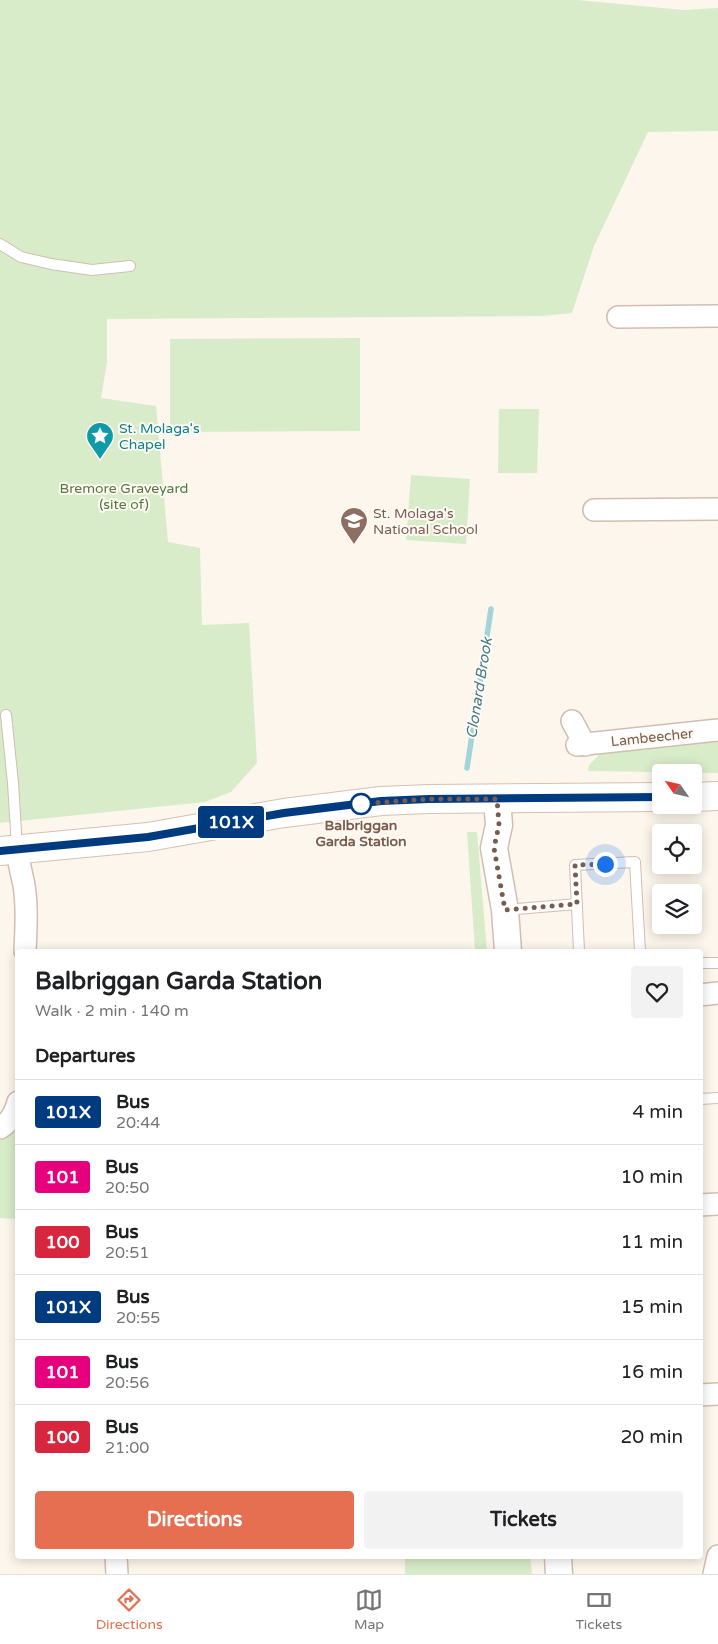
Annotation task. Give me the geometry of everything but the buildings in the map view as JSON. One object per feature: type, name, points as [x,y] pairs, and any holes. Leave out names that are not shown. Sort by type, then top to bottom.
[{"type":"main road","points":[[702,797],[718,796]]},
{"type":"main road","points":[[9,850],[148,837],[284,813],[381,801],[652,797]]},
{"type":"street","points":[[618,318],[718,316]]},
{"type":"street","points":[[594,510],[718,509]]},
{"type":"street","name":"Lambeecher","points":[[572,721],[581,745],[718,730]]},
{"type":"street","points":[[497,799],[499,825],[494,848],[505,910],[508,949]]},
{"type":"street","points":[[9,850],[22,876],[26,914],[26,949]]},
{"type":"street","points":[[703,995],[718,993]]},
{"type":"street","points":[[0,1128],[7,1124],[15,1112]]},
{"type":"street","points":[[703,1205],[718,1204]]},
{"type":"street","points":[[703,1395],[718,1394]]},
{"type":"street","points":[[714,1574],[718,1556]]},
{"type":"street","points":[[116,1559],[117,1574]]},
{"type":"street","points":[[558,1559],[559,1574]]},
{"type":"lane","points":[[0,244],[21,257],[51,264],[92,270],[130,266]]},
{"type":"lane","points":[[6,715],[9,850]]},
{"type":"lane","points":[[579,949],[575,865],[635,862],[640,949]]},
{"type":"lane","points":[[505,910],[577,904]]},
{"type":"lane","points":[[703,964],[718,963]]},
{"type":"lane","points":[[703,1099],[718,1098]]},
{"type":"green space","name":"Bremore Graveyard (site of)","points":[[0,0],[577,0],[683,10],[718,8],[718,131],[648,132],[594,246],[572,313],[542,316],[107,319],[107,362],[101,398],[156,406],[168,542],[200,548],[202,625],[249,623],[257,763],[231,792],[205,802],[0,823]]},
{"type":"green space","points":[[360,338],[360,431],[170,432],[170,339]]},
{"type":"green space","points":[[499,409],[539,409],[537,473],[498,473]]},
{"type":"green space","points":[[411,475],[470,479],[466,544],[406,540]]},
{"type":"green space","points":[[718,738],[718,773],[702,773],[702,764],[652,764],[652,772],[588,771],[589,765],[602,752]]},
{"type":"green space","points":[[467,832],[477,832],[487,949],[475,949]]},
{"type":"green space","points":[[15,1121],[15,1219],[0,1218],[0,1136]]},
{"type":"green space","points":[[405,1559],[530,1559],[532,1574],[405,1574]]},
{"type":"waterway","name":"Clonard Brook","points":[[467,768],[491,609]]},
{"type":"bus line","name":"101X","points":[[0,851],[148,837],[284,813],[381,801],[652,797]]},
{"type":"place","name":"St. Molaga's Chapel","points":[[100,460]]},
{"type":"place","name":"St. Molaga's National School","points":[[354,545]]},
{"type":"place","name":"Balbriggan Garda Station","points":[[361,804]]},
{"type":"route","points":[[361,804],[356,804],[429,799],[497,799],[499,825],[494,848],[505,910],[577,904],[575,865],[605,864]]}]
